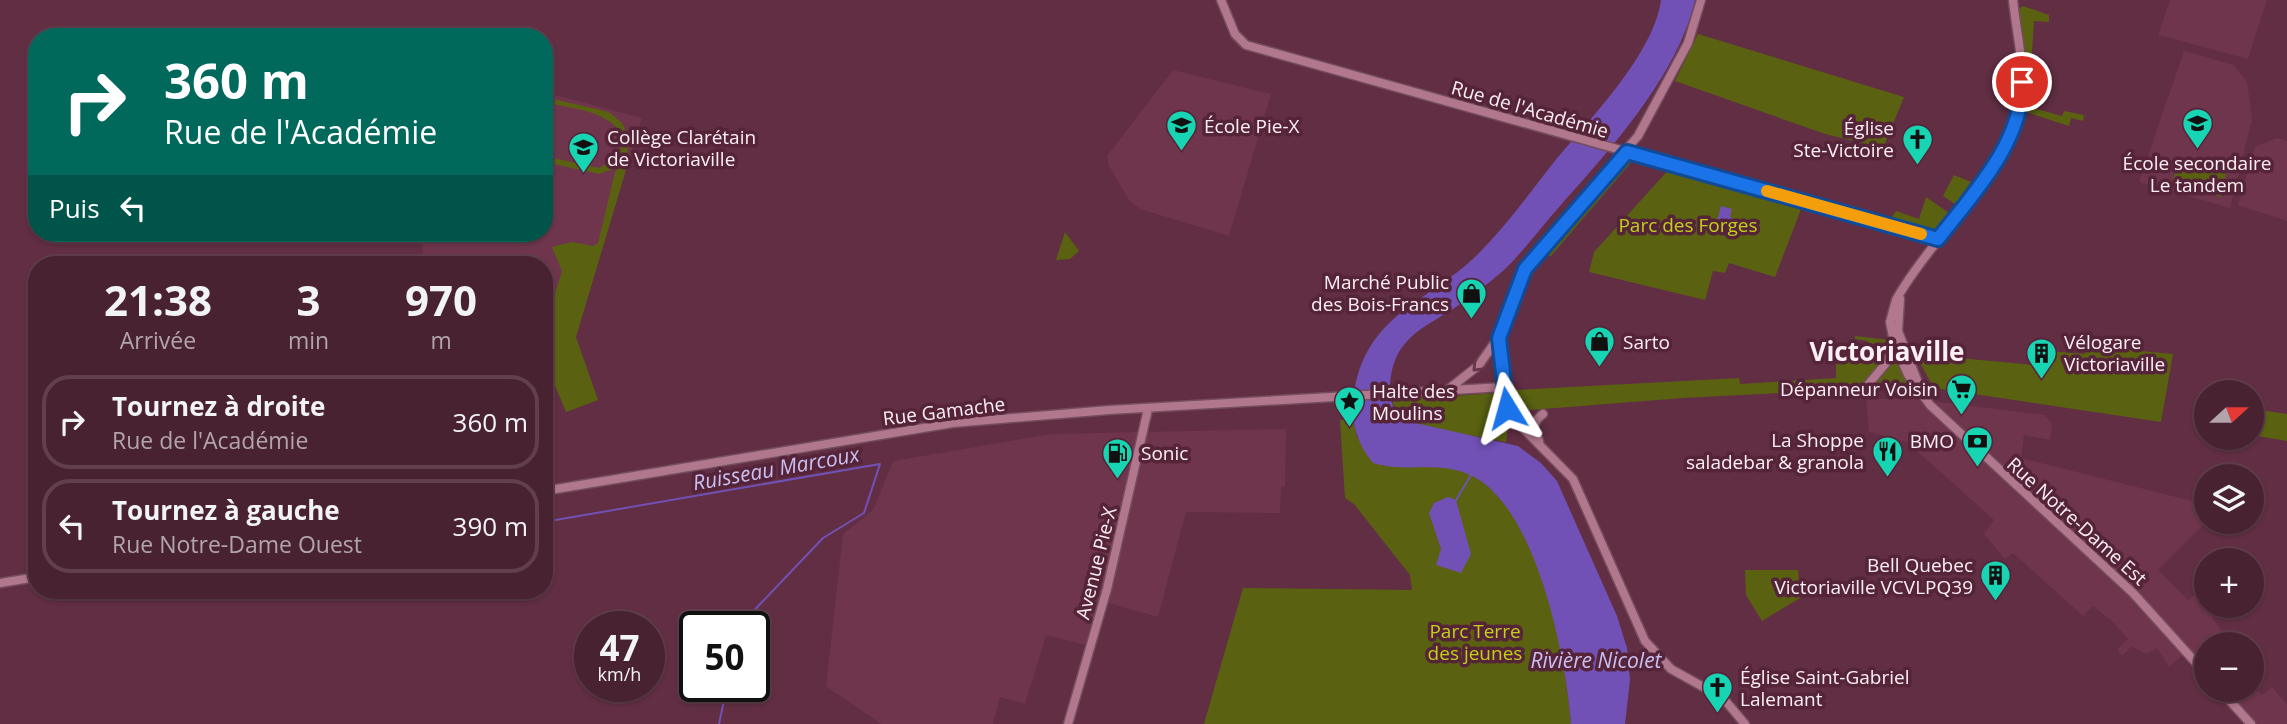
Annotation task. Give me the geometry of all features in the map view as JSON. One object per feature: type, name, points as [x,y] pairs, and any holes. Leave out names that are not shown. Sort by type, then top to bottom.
[{"type":"street","name":"Rue de l'Académie","points":[[1221,0],[1235,34],[1246,45],[1938,239]]},
{"type":"street","points":[[1448,389],[1479,365],[1499,338],[1521,278],[1533,257],[1627,152],[1638,136],[1688,43],[1701,0]]},
{"type":"street","points":[[1922,394],[1908,375],[1894,342],[1890,322],[1900,293],[2001,152],[2018,111],[2021,73],[2012,0]]},
{"type":"street","points":[[1638,136],[1640,150],[1647,158]]},
{"type":"street","points":[[1919,234],[1927,242],[1929,253]]},
{"type":"street","points":[[1900,293],[1898,331],[1922,394]]},
{"type":"street","points":[[1499,338],[1504,387],[1511,416],[1539,441],[1578,489],[1644,641],[1671,668],[1718,695],[1745,724]]},
{"type":"street","points":[[1861,393],[1887,362],[1894,342]]},
{"type":"street","points":[[1448,389],[1504,387]]},
{"type":"street","name":"Rue Gamache","points":[[553,490],[941,425],[1448,389]]},
{"type":"street","name":"Rue Notre-Dame Est","points":[[1922,394],[1938,415],[2133,593],[2194,661]]},
{"type":"street","name":"Avenue Pie-X","points":[[1068,724],[1107,589],[1147,409]]},
{"type":"street","points":[[1539,441],[1533,426],[1543,414]]},
{"type":"street","points":[[0,583],[28,578]]},
{"type":"street","points":[[2231,702],[2252,724]]},
{"type":"shaded area","points":[[2170,0],[2267,0],[2248,59],[2158,35]]},
{"type":"shaded area","name":"École secondaire Le tandem","points":[[2184,51],[2234,65],[2247,82],[2252,119],[2230,208],[2139,182]]},
{"type":"shaded area","name":"École Pie-X","points":[[1173,70],[1271,94],[1229,236],[1140,209],[1129,200],[1109,166],[1107,156]]},
{"type":"shaded area","name":"Collège Clarétain de Victoriaville","points":[[553,94],[642,118],[575,337],[553,345],[553,256],[423,256],[422,242],[553,242]]},
{"type":"shaded area","points":[[2277,138],[2287,141],[2287,221],[2238,205],[2255,147]]},
{"type":"shaded area","points":[[1866,399],[1916,399],[2045,415],[2052,424],[2050,440],[2024,435],[2021,458],[2194,501],[2194,534],[2158,570],[2188,600],[2194,595],[2194,618],[2213,618],[2223,632],[2194,632],[2194,661],[2186,652],[2169,667],[2157,648],[2146,654],[2132,646],[2122,656],[2117,650],[2128,639],[2112,621],[2093,606],[2083,616],[2013,553],[2005,559],[1984,534],[1994,520],[1907,442],[1869,432]]},
{"type":"shaded area","points":[[1286,429],[1285,486],[1281,487],[1280,513],[1186,512],[1158,617],[1098,600],[1085,645],[1046,635],[1025,704],[1000,697],[993,724],[881,724],[826,686],[843,534],[873,510],[893,461],[1052,434]]},
{"type":"shaded area","points":[[2272,687],[2287,704],[2287,724],[2246,724],[2229,702],[2264,702],[2264,693]]},
{"type":"green space","points":[[2023,6],[2049,15],[2049,22],[2034,21],[2031,67],[2039,68],[2039,79],[2029,107],[2062,116],[2064,111],[2084,115],[2083,121],[2071,118],[2069,126],[2023,111],[2026,87],[2019,9]]},
{"type":"green space","points":[[1698,34],[1904,97],[1883,148],[1825,134],[1675,81]]},
{"type":"green space","points":[[553,99],[609,112],[622,123],[629,138],[627,155],[631,153],[576,337],[598,400],[566,412],[553,381],[553,300],[562,271],[552,247],[572,242],[593,246],[598,243],[616,168],[599,174],[553,164],[553,158],[599,168],[618,157],[623,141],[619,131],[611,123],[579,109],[553,104]]},
{"type":"green space","points":[[1627,158],[1634,159],[1551,256],[1543,254]]},
{"type":"green space","points":[[2179,161],[2226,174],[2221,197],[2172,183]]},
{"type":"green space","name":"Parc des Forges","points":[[1672,166],[1803,204],[1775,277],[1729,263],[1725,273],[1713,271],[1705,300],[1589,272],[1594,252]]},
{"type":"green space","points":[[1954,175],[1971,182],[1955,204],[1943,196]]},
{"type":"green space","points":[[1926,197],[1949,213],[1935,230],[1891,218],[1896,211],[1919,219]]},
{"type":"green space","points":[[1065,232],[1079,251],[1070,259],[1056,260]]},
{"type":"green space","points":[[1855,336],[1890,340],[1889,353],[1860,389],[1683,398],[1519,411],[1515,390],[1739,378],[1740,384],[1836,378],[1836,365],[1843,358],[1866,359],[1868,341],[1855,339]]},
{"type":"green space","points":[[2087,346],[2173,354],[2161,422],[1934,388],[1915,354],[2034,365],[2036,350],[2085,354]]},
{"type":"green space","points":[[1893,353],[1911,389],[1870,389]]},
{"type":"green space","points":[[1499,393],[1506,424],[1506,442],[1411,424],[1397,415],[1392,400]]},
{"type":"green space","points":[[2264,411],[2287,414],[2287,441],[2264,437]]},
{"type":"green space","name":"Parc Terre des jeunes","points":[[1353,419],[1357,437],[1383,466],[1429,465],[1463,471],[1496,494],[1516,520],[1532,552],[1555,624],[1563,660],[1571,724],[1204,724],[1243,588],[1412,590],[1410,575],[1354,504],[1345,498],[1340,420]]},
{"type":"green space","points":[[1745,570],[1798,570],[1800,598],[1762,621],[1746,595]]},
{"type":"water","name":"Rivière Nicolet","points":[[1661,0],[1695,0],[1674,56],[1640,110],[1600,161],[1511,263],[1473,295],[1414,334],[1398,354],[1391,373],[1392,404],[1402,420],[1518,446],[1541,463],[1557,481],[1617,616],[1627,648],[1630,680],[1625,724],[1571,724],[1562,661],[1543,584],[1512,515],[1492,490],[1468,474],[1444,468],[1396,467],[1373,463],[1362,447],[1356,430],[1354,394],[1360,367],[1385,328],[1487,245],[1618,86],[1646,42],[1656,21]]},
{"type":"water","points":[[1721,206],[1732,209],[1730,217],[1737,220],[1734,230],[1716,225]]},
{"type":"water","points":[[1448,497],[1456,500],[1471,554],[1461,573],[1436,565],[1441,549],[1429,513],[1434,503]]},
{"type":"waterway","name":"Ruisseau Marcoux","points":[[553,520],[880,464],[864,513],[823,538],[754,611]]},
{"type":"waterway","points":[[1456,500],[1471,475]]},
{"type":"waterway","name":"Ruisseau Marcoux","points":[[719,724],[724,702]]},
{"type":"slow traffic","points":[[1767,191],[1921,234]]},
{"type":"place","name":"École secondaire Le tandem","points":[[2197,151]]},
{"type":"place","name":"École Pie-X","points":[[1181,153]]},
{"type":"place","name":"Église Ste-Victoire","points":[[1917,166]]},
{"type":"place","name":"Collège Clarétain de Victoriaville","points":[[584,175]]},
{"type":"place","name":"Marché Public des Bois-Francs","points":[[1472,320]]},
{"type":"place","name":"Sarto","points":[[1600,369]]},
{"type":"place","name":"Vélogare Victoriaville","points":[[2041,380]]},
{"type":"place","name":"Dépanneur Voisin","points":[[1961,416]]},
{"type":"place","name":"Halte des Moulins","points":[[1349,429]]},
{"type":"place","name":"BMO","points":[[1977,468]]},
{"type":"place","name":"La Shoppe saladebar & granola","points":[[1887,478]]},
{"type":"place","name":"Sonic","points":[[1118,480]]},
{"type":"place","name":"Bell Quebec Victoriaville VCVLPQ39","points":[[1996,603]]},
{"type":"place","name":"Église Saint-Gabriel Lalemant","points":[[1717,715]]},
{"type":"district","name":"Victoriaville","points":[[1887,351]]},
{"type":"route","points":[[1507,408],[1499,338],[1517,286],[1541,247],[1627,152],[1938,239],[2001,152],[2018,111],[2022,82]]}]
